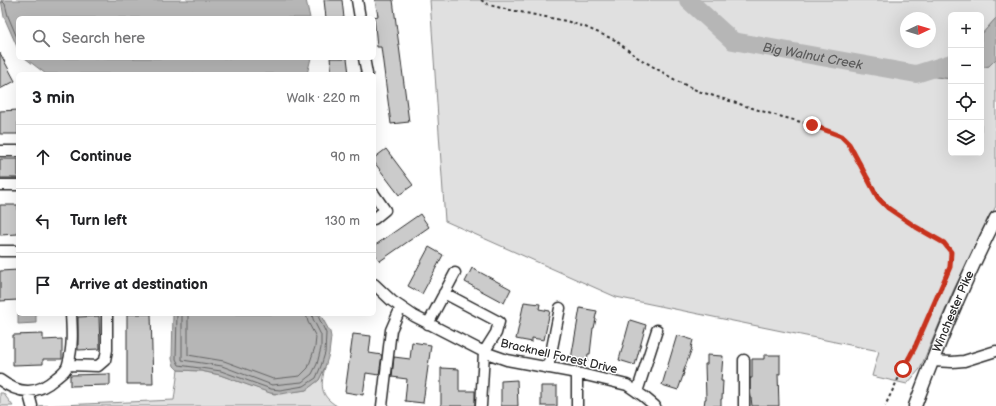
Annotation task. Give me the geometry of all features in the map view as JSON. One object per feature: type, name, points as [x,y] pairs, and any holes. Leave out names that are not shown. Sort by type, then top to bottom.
[{"type":"main road","name":"Winchester Pike","points":[[915,406],[932,361],[964,286],[996,218]]},
{"type":"street","points":[[357,0],[360,16]]},
{"type":"street","points":[[364,60],[366,72]]},
{"type":"street","points":[[0,151],[16,150]]},
{"type":"street","points":[[0,184],[16,185]]},
{"type":"street","points":[[376,197],[385,210],[376,217]]},
{"type":"street","points":[[0,251],[16,251]]},
{"type":"street","points":[[428,324],[455,273]]},
{"type":"street","name":"Bracknell Forest Drive","points":[[376,286],[401,307],[428,324],[484,352],[507,360],[577,373],[627,385],[655,406]]},
{"type":"street","points":[[444,293],[499,322],[496,333],[484,352],[481,406]]},
{"type":"street","points":[[382,406],[391,330],[401,307]]},
{"type":"street","points":[[548,368],[560,308]]},
{"type":"street","points":[[0,380],[21,391],[40,389],[48,384],[68,366],[71,351],[71,316]]},
{"type":"street","points":[[68,366],[98,366],[105,360],[107,350],[107,316]]},
{"type":"street","points":[[637,392],[658,330]]},
{"type":"street","points":[[932,361],[964,361],[996,351]]},
{"type":"street","points":[[744,360],[744,406]]},
{"type":"street","points":[[577,373],[577,406]]},
{"type":"street","points":[[28,391],[32,406]]},
{"type":"path","points":[[481,0],[489,5],[566,21],[604,34],[615,40],[637,57],[677,81],[698,91],[812,125],[841,136],[849,144],[878,198],[888,208],[916,227],[944,243],[951,252],[950,267],[915,347],[885,406]]},
{"type":"shaded area","points":[[430,0],[996,0],[996,18],[984,32],[984,12],[948,12],[948,58],[917,74],[948,79],[948,156],[984,156],[984,67],[989,66],[996,59],[996,206],[954,289],[920,369],[907,384],[872,376],[879,351],[616,297],[445,221]]},
{"type":"shaded area","points":[[325,367],[322,384],[324,394],[337,406],[39,406],[174,400],[178,370],[201,371],[220,375],[274,394],[306,390],[319,380]]},
{"type":"shaded area","points":[[0,393],[3,393],[13,406],[0,406]]},
{"type":"water","points":[[1,0],[306,0],[310,16],[16,16],[16,44],[4,17]]},
{"type":"water","points":[[996,18],[996,59],[989,66],[984,67],[984,48],[984,32]]},
{"type":"water","points":[[948,58],[948,79],[916,74]]},
{"type":"water","points":[[28,60],[310,60],[308,72],[43,72]]},
{"type":"water","points":[[18,316],[36,316],[36,323],[18,324]]},
{"type":"water","points":[[173,316],[321,316],[330,332],[331,337],[329,354],[319,380],[306,390],[280,394],[270,393],[220,375],[201,371],[178,370],[174,366],[172,359]]},
{"type":"building","points":[[324,0],[342,0],[344,16],[326,16]]},
{"type":"building","points":[[375,0],[393,0],[409,122],[391,124],[381,47],[377,47],[376,16],[378,16]]},
{"type":"building","points":[[0,53],[15,81],[0,89]]},
{"type":"building","points":[[330,60],[347,60],[349,72],[332,72]]},
{"type":"building","points":[[16,110],[16,134],[0,134],[0,111]]},
{"type":"building","points":[[386,149],[413,185],[399,195],[376,165],[376,156]]},
{"type":"building","points":[[0,159],[16,159],[16,178],[0,178]]},
{"type":"building","points":[[0,205],[16,205],[16,234],[0,235]]},
{"type":"building","points":[[420,214],[429,227],[380,261],[376,256],[376,245]]},
{"type":"building","points":[[429,247],[443,255],[422,294],[408,286]]},
{"type":"building","points":[[472,268],[511,289],[504,303],[465,282]]},
{"type":"building","points":[[16,270],[16,300],[0,301],[0,271]]},
{"type":"building","points":[[524,302],[540,304],[539,309],[550,311],[544,340],[532,338],[532,342],[516,339]]},
{"type":"building","points":[[580,308],[597,311],[593,328],[590,354],[588,354],[587,362],[571,359]]},
{"type":"building","points":[[99,316],[100,349],[78,350],[78,317]]},
{"type":"building","points":[[127,316],[151,316],[153,384],[127,384]]},
{"type":"building","points":[[630,320],[646,325],[635,365],[619,360]]},
{"type":"building","points":[[43,334],[43,340],[62,339],[62,359],[43,359],[43,364],[13,365],[13,335]]},
{"type":"building","points":[[353,334],[371,336],[369,353],[382,355],[379,375],[366,373],[363,395],[345,392]]},
{"type":"building","points":[[677,335],[693,340],[692,348],[678,390],[662,385]]},
{"type":"building","points":[[412,342],[431,345],[423,403],[405,401],[407,379],[392,377],[394,357],[410,359]]},
{"type":"building","points":[[707,355],[723,356],[721,406],[704,406],[706,399],[705,364],[707,364]]},
{"type":"building","points":[[764,355],[780,355],[780,374],[778,374],[779,406],[752,406],[750,378],[752,378],[752,359],[764,359]]},
{"type":"building","points":[[441,368],[459,369],[459,391],[475,391],[475,406],[441,406]]},
{"type":"building","points":[[110,374],[110,385],[70,386],[70,375]]},
{"type":"building","points":[[517,380],[518,406],[501,406],[501,381]]},
{"type":"building","points":[[541,386],[557,386],[557,406],[541,406]]},
{"type":"waterway","name":"Big Walnut Creek","points":[[688,0],[733,41],[916,74],[948,64]]},
{"type":"route","points":[[812,125],[841,136],[849,144],[878,198],[888,208],[916,227],[944,243],[951,252],[952,260],[950,267],[933,308],[903,369]]}]
